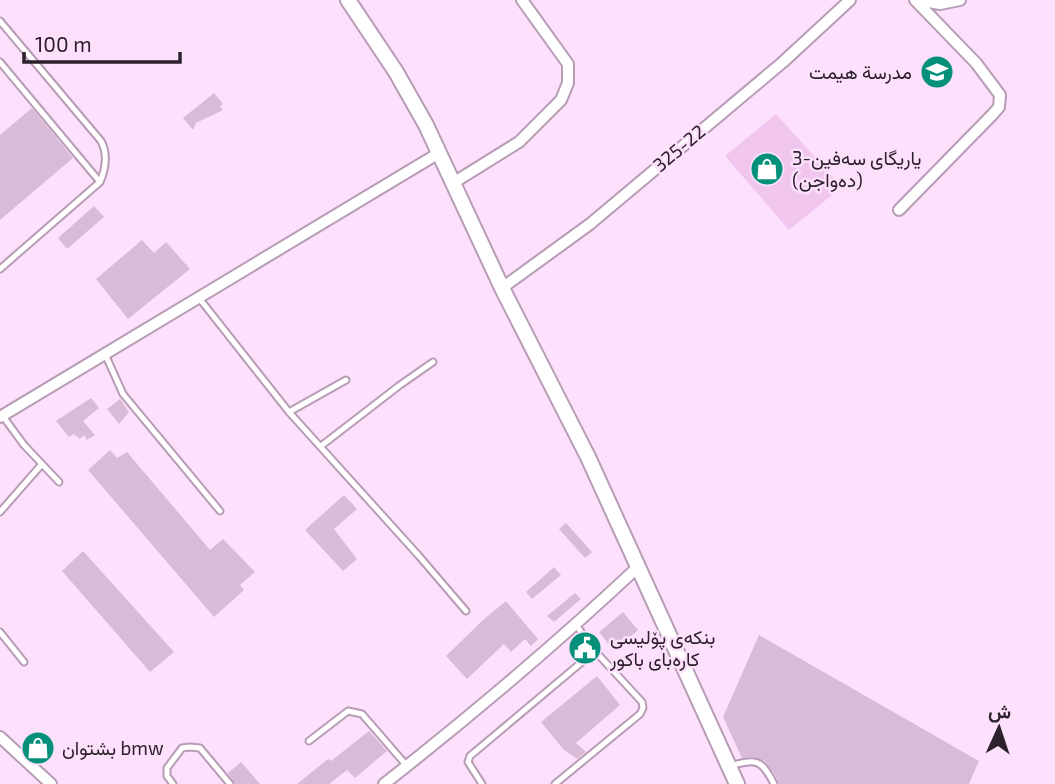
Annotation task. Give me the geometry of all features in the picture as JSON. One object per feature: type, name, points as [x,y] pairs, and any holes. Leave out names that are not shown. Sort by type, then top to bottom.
[{"type":"street","points":[[348,0],[401,80],[439,153],[502,288],[571,422],[737,784]]},
{"type":"street","points":[[453,183],[519,142],[561,100],[568,83],[568,64],[522,0]]},
{"type":"street","points":[[916,0],[940,4],[960,0]]},
{"type":"street","points":[[899,210],[993,114],[999,107],[1000,95],[976,63],[916,0]]},
{"type":"street","name":"325-22","points":[[502,288],[590,224],[783,62],[845,1]]},
{"type":"street","points":[[1,416],[439,153]]},
{"type":"street","points":[[384,784],[506,685],[639,566]]},
{"type":"street","points":[[0,737],[51,784]]},
{"type":"lane","points":[[0,21],[101,141],[106,159],[100,182],[0,269]]},
{"type":"lane","points":[[0,62],[100,182]]},
{"type":"lane","points":[[199,298],[289,412],[466,611]]},
{"type":"lane","points":[[105,354],[122,394],[220,511]]},
{"type":"lane","points":[[321,446],[433,362]]},
{"type":"lane","points":[[289,412],[346,380]]},
{"type":"lane","points":[[1,416],[59,482]]},
{"type":"lane","points":[[0,512],[42,464]]},
{"type":"lane","points":[[555,784],[640,714],[643,708],[642,702],[595,651],[576,625]]},
{"type":"lane","points":[[0,632],[24,662]]},
{"type":"lane","points":[[482,784],[468,762],[470,756],[595,651]]},
{"type":"lane","points":[[309,741],[348,711],[362,714],[407,766]]},
{"type":"lane","points":[[173,784],[167,776],[167,768],[182,748],[190,747],[200,748],[230,784]]},
{"type":"lane","points":[[729,766],[757,761],[767,770],[774,784]]},
{"type":"shaded area","points":[[776,114],[842,187],[789,230],[725,156]]},
{"type":"building","points":[[214,93],[223,104],[220,106],[223,110],[196,123],[193,130],[183,118]]},
{"type":"building","points":[[32,108],[73,158],[0,220],[0,135]]},
{"type":"building","points":[[94,206],[104,217],[67,249],[58,238]]},
{"type":"building","points":[[142,240],[154,253],[166,242],[190,269],[128,319],[96,279]]},
{"type":"building","points":[[91,398],[99,408],[83,421],[95,435],[87,440],[84,435],[80,439],[74,434],[69,437],[56,421]]},
{"type":"building","points":[[120,399],[129,412],[119,424],[107,409]]},
{"type":"building","points":[[110,450],[117,458],[127,452],[210,550],[223,539],[255,572],[240,585],[244,590],[214,617],[88,470]]},
{"type":"building","points":[[344,495],[357,509],[334,529],[357,559],[343,571],[305,530]]},
{"type":"building","points":[[566,523],[592,552],[585,558],[559,529]]},
{"type":"building","points":[[83,551],[174,652],[150,672],[62,571]]},
{"type":"building","points":[[554,567],[561,575],[532,599],[526,592]]},
{"type":"building","points":[[575,593],[581,599],[554,622],[547,616]]},
{"type":"building","points":[[506,601],[538,639],[531,646],[525,639],[511,652],[504,644],[467,679],[446,656]]},
{"type":"building","points":[[623,612],[638,630],[614,651],[599,632]]},
{"type":"building","points":[[759,635],[979,761],[969,784],[779,784],[764,761],[753,757],[742,758],[723,717]]},
{"type":"building","points":[[597,676],[620,705],[576,743],[586,752],[577,759],[564,750],[541,722]]},
{"type":"building","points":[[369,731],[387,751],[355,778],[347,770],[329,784],[297,784],[328,759],[331,761]]},
{"type":"building","points":[[241,762],[260,784],[235,784],[228,773]]},
{"type":"place","name":"مدرسة هيمت","points":[[937,72]]},
{"type":"place","name":"یاریگای سەفین-3 (دەواجن)","points":[[767,169]]},
{"type":"place","name":"بنکەی پۆلیسی کارەبای باکور","points":[[585,648]]},
{"type":"place","name":"بشتوان bmw","points":[[38,748]]}]
